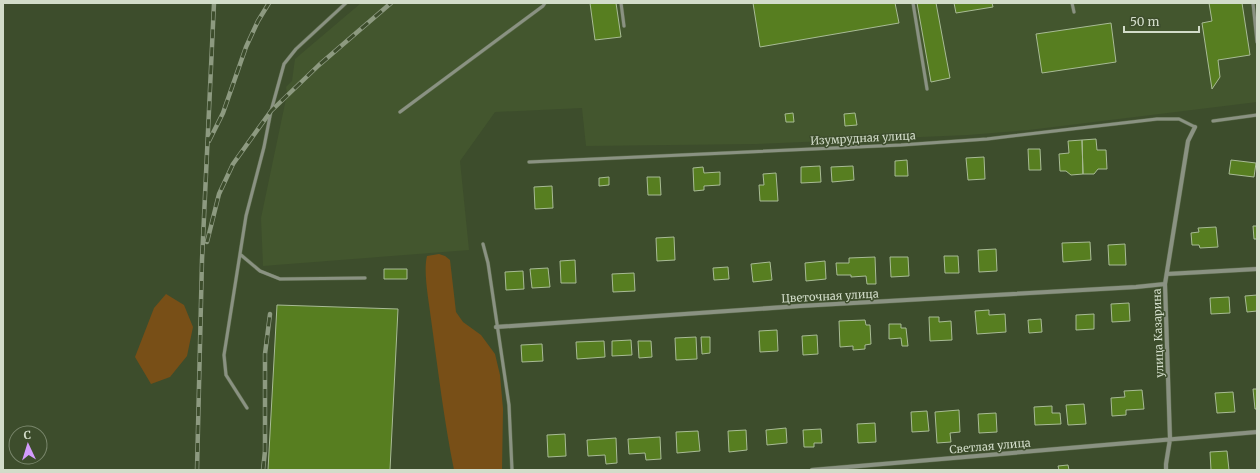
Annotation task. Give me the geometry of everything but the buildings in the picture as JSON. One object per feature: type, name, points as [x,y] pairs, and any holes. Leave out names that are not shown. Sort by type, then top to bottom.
[{"type":"street","name":"улица Казарина","points":[[1166,470],[1170,439],[1165,284],[1188,141],[1195,127]]},
{"type":"street","points":[[1167,274],[1257,269]]},
{"type":"street","name":"Цветочная улица","points":[[496,328],[792,307],[1128,288],[1165,284]]},
{"type":"street","name":"Светлая улица","points":[[812,470],[1257,432]]},
{"type":"lane","points":[[247,408],[226,375],[224,355],[246,216],[264,147],[271,111],[284,64],[296,49],[346,3]]},
{"type":"lane","points":[[400,112],[545,3]]},
{"type":"lane","points":[[621,3],[624,26]]},
{"type":"lane","points":[[913,3],[927,89]]},
{"type":"lane","points":[[1072,3],[1074,12]]},
{"type":"lane","points":[[1253,3],[1257,42]]},
{"type":"lane","points":[[1213,121],[1257,115]]},
{"type":"lane","name":"Изумрудная улица","points":[[529,162],[909,145],[987,139],[1157,119],[1179,119],[1195,127]]},
{"type":"lane","points":[[483,244],[488,263],[496,328],[509,405],[512,470]]},
{"type":"lane","points":[[241,255],[260,271],[280,279],[365,278]]},
{"type":"shaded area","points":[[361,3],[1257,3],[1257,102],[1029,130],[968,135],[756,144],[586,146],[582,108],[495,112],[460,161],[469,250],[263,266],[261,218],[287,94],[286,87],[292,81],[295,59]]},
{"type":"shaded area","points":[[439,254],[450,260],[456,312],[463,322],[481,335],[495,354],[500,375],[503,409],[502,470],[454,470],[441,395],[426,278],[427,256]]},
{"type":"shaded area","points":[[166,294],[184,305],[193,327],[187,356],[170,377],[151,384],[135,357],[154,308]]},
{"type":"railway","points":[[197,470],[202,260],[214,3]]},
{"type":"railway","points":[[209,141],[223,113],[246,47],[258,21],[269,3]]},
{"type":"railway","points":[[207,242],[219,194],[233,164],[271,111],[319,65],[391,3]]},
{"type":"railway","points":[[263,470],[265,451],[265,354],[270,314]]}]
